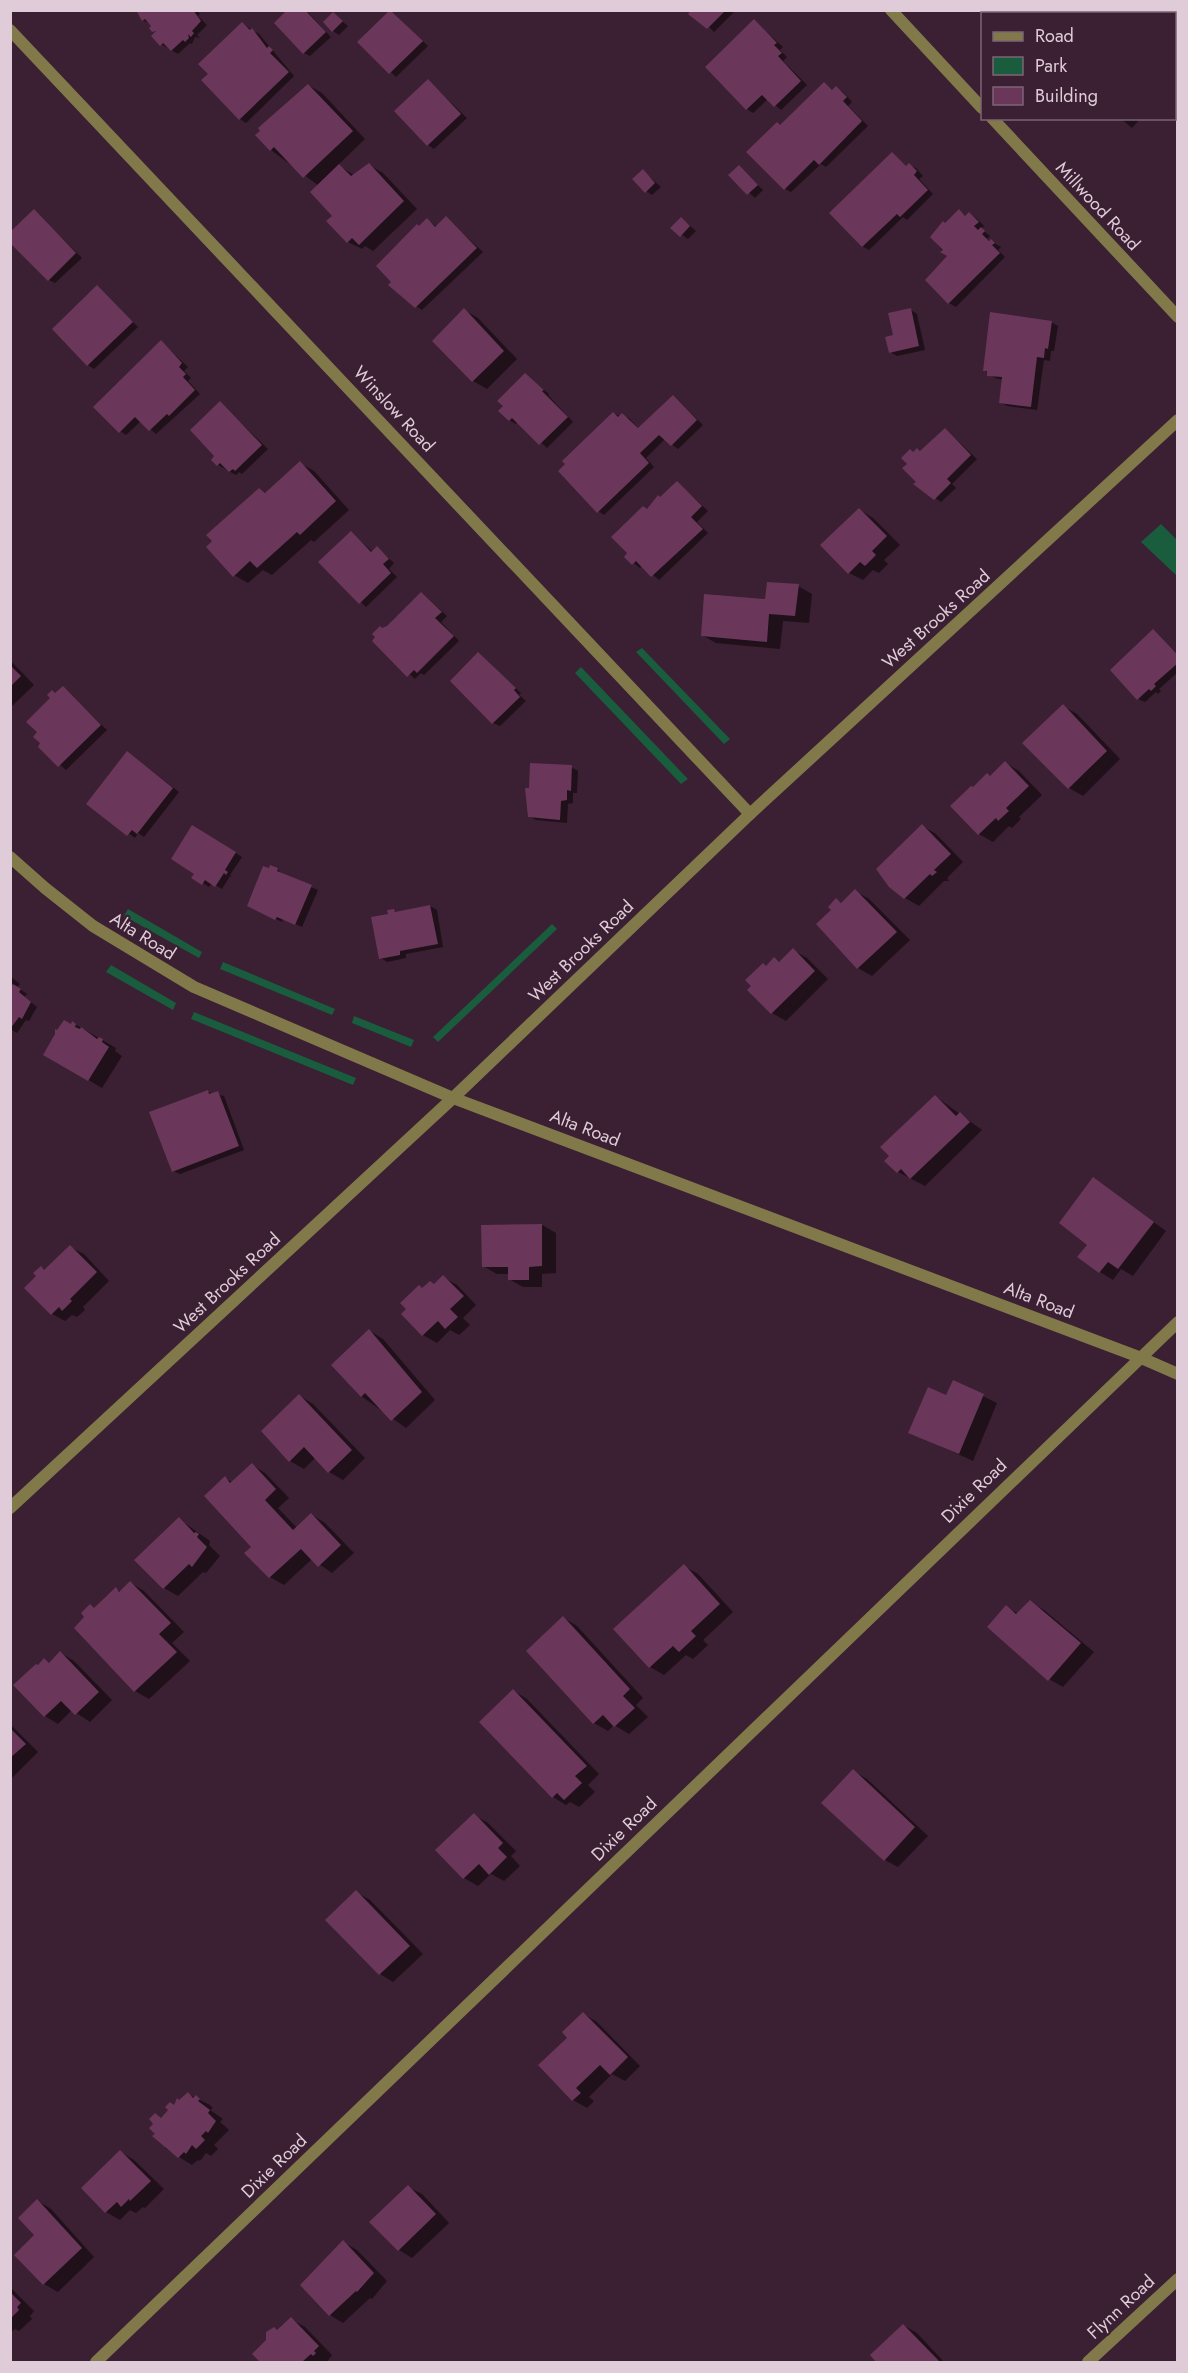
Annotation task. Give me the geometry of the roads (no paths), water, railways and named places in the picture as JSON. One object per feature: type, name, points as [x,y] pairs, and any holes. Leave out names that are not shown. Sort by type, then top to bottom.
[{"type":"street","points":[[891,10],[981,107]]},
{"type":"street","name":"Winslow Road","points":[[10,30],[750,814]]},
{"type":"street","name":"Millwood Road","points":[[994,120],[1178,317]]},
{"type":"street","name":"West Brooks Road","points":[[10,1508],[453,1098],[750,814],[1178,420]]},
{"type":"street","name":"Alta Road","points":[[10,857],[93,926],[194,987],[453,1098],[1139,1357],[1178,1374]]},
{"type":"street","name":"Dixie Road","points":[[96,2362],[1178,1322]]},
{"type":"street","name":"Flynn Road","points":[[1088,2362],[1178,2279]]}]
